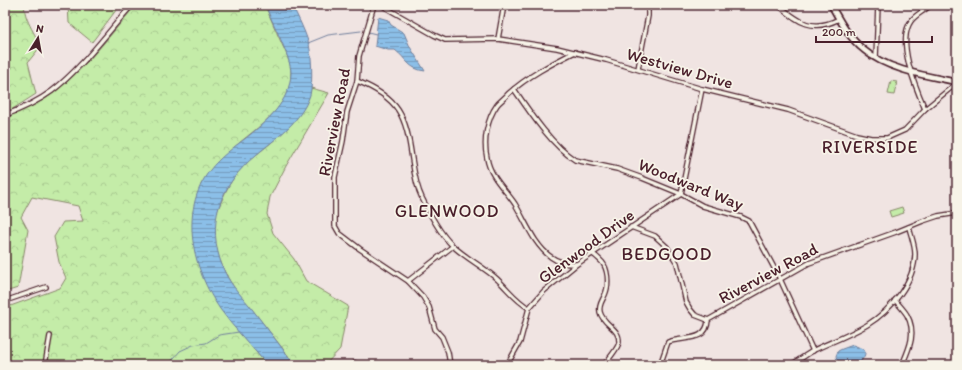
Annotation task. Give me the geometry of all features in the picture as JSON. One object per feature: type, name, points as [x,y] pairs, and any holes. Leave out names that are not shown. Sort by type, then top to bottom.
[{"type":"main road","points":[[831,5],[855,42],[864,51],[895,67],[957,82]]},
{"type":"street","points":[[5,115],[33,103],[60,84],[81,63],[132,5]]},
{"type":"street","name":"Riverview Road","points":[[374,5],[359,56],[357,81],[348,112],[342,148],[335,176],[334,226],[339,233],[360,249],[408,281],[423,297],[429,307],[435,329],[442,338],[448,352],[450,365]]},
{"type":"street","name":"Westview Drive","points":[[381,5],[445,40],[498,39],[575,52],[638,69],[702,89],[788,110],[857,136],[871,138],[888,138],[905,130],[957,82]]},
{"type":"street","points":[[498,39],[504,5]]},
{"type":"street","points":[[638,69],[648,16],[648,5]]},
{"type":"street","points":[[778,5],[796,20],[806,24],[821,26],[839,19]]},
{"type":"street","points":[[876,58],[878,5]]},
{"type":"street","points":[[926,109],[912,72],[905,42],[908,28],[914,18],[930,5]]},
{"type":"street","points":[[575,52],[533,74],[497,105],[487,129],[486,140],[487,160],[492,173],[514,203],[543,250],[551,258],[559,262],[568,265],[577,264]]},
{"type":"street","points":[[357,81],[380,92],[393,103],[402,116],[406,125],[410,143],[415,176],[422,197],[438,227],[453,246],[497,278],[522,304],[529,308],[520,342],[507,365]]},
{"type":"street","name":"Woodward Way","points":[[514,89],[533,116],[554,141],[575,160],[617,169],[681,194],[703,206],[741,217],[749,222],[780,279],[813,351]]},
{"type":"street","points":[[681,194],[702,89]]},
{"type":"street","name":"Glenwood Drive","points":[[529,308],[544,291],[577,264],[681,194]]},
{"type":"street","name":"Riverview Road","points":[[660,365],[668,342],[698,336],[706,331],[708,320],[809,263],[938,216],[957,213]]},
{"type":"street","points":[[631,227],[655,236],[666,247],[677,262],[686,302],[690,309],[695,314],[708,320]]},
{"type":"street","points":[[791,365],[813,351],[867,325],[883,313],[895,300],[910,277],[914,264],[914,248],[909,227]]},
{"type":"street","points":[[408,281],[453,246]]},
{"type":"street","points":[[593,254],[603,263],[608,279],[606,292],[600,305],[600,311],[603,319],[619,334],[619,345],[604,365]]},
{"type":"street","points":[[5,301],[46,287]]},
{"type":"street","points":[[895,300],[907,316],[911,327],[912,338],[909,350],[902,365]]},
{"type":"street","points":[[45,365],[50,336]]},
{"type":"green space","points":[[5,5],[25,5],[27,20],[41,46],[28,62],[36,94],[11,110],[5,112]]},
{"type":"green space","points":[[68,5],[120,5],[92,42],[69,23]]},
{"type":"green space","points":[[136,5],[265,5],[288,58],[291,79],[288,92],[281,103],[273,114],[219,162],[201,184],[229,320],[267,365],[5,365],[5,308],[60,288],[66,278],[59,262],[54,237],[63,222],[83,221],[78,206],[32,197],[21,217],[28,230],[18,288],[5,292],[5,117],[36,104],[50,96],[63,85],[102,45]]},
{"type":"green space","points":[[891,81],[897,82],[894,95],[888,94]]},
{"type":"green space","points":[[311,88],[329,93],[286,166],[270,197],[267,214],[273,233],[294,259],[306,281],[348,306],[340,349],[325,365],[295,365],[230,282],[218,254],[214,235],[214,226],[215,217],[225,192],[233,179],[248,161],[292,124],[304,107]]},
{"type":"green space","points":[[902,207],[904,213],[891,217],[889,211]]},
{"type":"water","points":[[265,5],[292,5],[303,28],[309,46],[312,76],[310,95],[301,113],[287,129],[256,155],[233,179],[219,206],[216,220],[216,236],[218,251],[223,268],[234,288],[249,305],[295,365],[267,365],[231,324],[211,294],[203,277],[193,241],[192,222],[194,204],[200,186],[210,170],[222,157],[254,132],[276,110],[282,102],[290,83],[291,73],[288,58]]},
{"type":"water","points":[[378,17],[388,20],[391,25],[404,33],[410,47],[425,71],[411,66],[395,50],[388,50],[375,46]]},
{"type":"water","points":[[853,345],[862,349],[865,353],[859,365],[838,365],[836,356],[838,351]]},
{"type":"waterway","points":[[308,43],[328,35],[361,31]]},
{"type":"waterway","points":[[368,32],[376,34]]},
{"type":"waterway","points":[[168,365],[180,351],[193,345],[206,343],[219,335],[239,332]]},
{"type":"district","name":"RIVERSIDE","points":[[870,147]]},
{"type":"district","name":"GLENWOOD","points":[[447,211]]},
{"type":"district","name":"BEDGOOD","points":[[667,254]]}]
